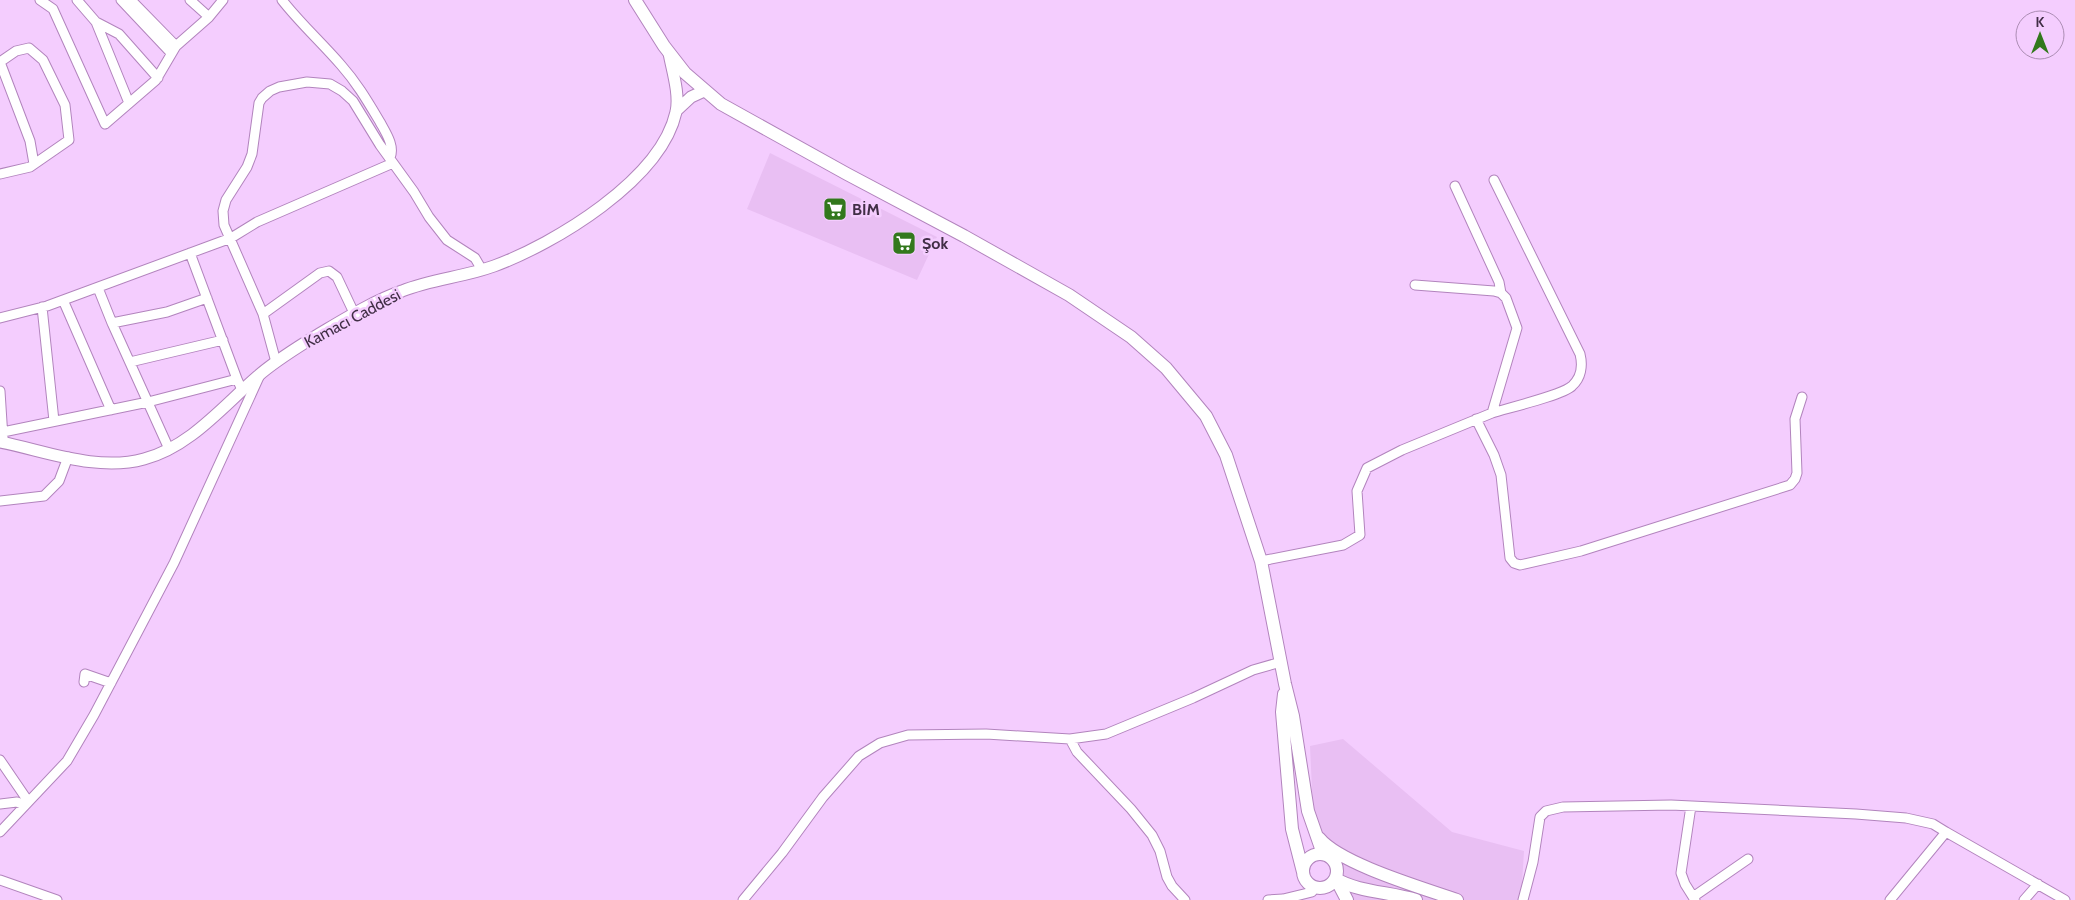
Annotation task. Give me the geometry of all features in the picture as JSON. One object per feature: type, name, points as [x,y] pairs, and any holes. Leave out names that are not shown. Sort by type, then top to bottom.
[{"type":"main road","points":[[636,0],[669,53],[685,73],[704,91],[738,115],[964,236],[1060,291],[1131,337],[1166,368],[1206,416],[1226,455],[1261,561],[1280,662],[1293,716],[1305,794],[1314,832],[1323,854],[1334,861],[1356,863]]},
{"type":"main road","points":[[1285,684],[1282,712],[1292,829],[1310,887]]},
{"type":"main road","points":[[1314,832],[1324,845],[1356,863],[1457,900]]},
{"type":"main road","points":[[1310,887],[1305,862],[1318,854],[1323,854]]},
{"type":"main road","points":[[1310,887],[1322,888],[1336,880],[1338,870],[1334,861]]},
{"type":"main road","points":[[1336,880],[1346,885],[1396,894],[1416,900]]},
{"type":"main road","points":[[1336,880],[1347,900]]},
{"type":"main road","points":[[1371,900],[1396,894]]},
{"type":"street","points":[[40,0],[53,9],[105,124],[158,78],[174,49],[209,17],[223,0]]},
{"type":"street","points":[[78,0],[96,22],[129,104]]},
{"type":"street","points":[[121,0],[174,49]]},
{"type":"street","points":[[131,0],[174,49]]},
{"type":"street","points":[[190,0],[209,17]]},
{"type":"street","points":[[282,0],[294,16],[341,64],[362,92],[385,132],[392,152],[391,160]]},
{"type":"street","points":[[96,22],[119,34],[158,78]]},
{"type":"street","points":[[0,174],[34,164],[70,140],[65,105],[43,60],[29,48],[16,51],[0,62],[30,140],[34,164]]},
{"type":"street","name":"Kamacı Caddesi","points":[[669,53],[676,111]]},
{"type":"street","points":[[276,362],[263,314],[224,225],[224,205],[247,167],[252,154],[259,103],[266,93],[274,89],[308,82],[330,84],[342,91],[353,101],[429,217],[447,240],[475,258],[482,270]]},
{"type":"street","name":"Kamacı Caddesi","points":[[2,439],[68,457],[103,463],[128,463],[169,450],[188,438],[240,385],[354,313],[414,286],[482,270],[519,256],[578,223],[625,187],[652,161],[666,138],[676,111],[690,97],[704,91]]},
{"type":"street","points":[[0,318],[42,307],[98,288],[231,238],[257,222],[391,160]]},
{"type":"street","points":[[1261,561],[1343,545],[1360,535],[1357,491],[1367,468],[1402,450],[1476,419],[1567,390],[1579,378],[1582,363],[1580,354],[1494,180]]},
{"type":"street","points":[[1455,186],[1499,282],[1501,293]]},
{"type":"street","points":[[0,391],[2,439],[54,422],[240,385],[190,253]]},
{"type":"street","points":[[263,314],[320,273],[329,271],[337,277],[354,313]]},
{"type":"street","points":[[1415,285],[1486,290],[1501,293],[1506,298],[1517,328],[1492,413]]},
{"type":"street","points":[[98,288],[169,450]]},
{"type":"street","points":[[112,323],[167,312],[207,298]]},
{"type":"street","points":[[63,300],[111,410]]},
{"type":"street","points":[[42,307],[54,422]]},
{"type":"street","points":[[130,362],[223,340]]},
{"type":"street","points":[[0,832],[67,762],[94,715],[174,563],[260,374]]},
{"type":"street","points":[[1476,419],[1494,455],[1500,475],[1510,558],[1514,563],[1520,564],[1581,551],[1790,485],[1797,473],[1795,419],[1802,397]]},
{"type":"street","points":[[0,500],[44,496],[59,481],[68,457]]},
{"type":"street","points":[[743,900],[782,853],[823,797],[859,756],[880,743],[908,735],[986,734],[1070,739],[1106,734],[1193,698],[1253,670],[1280,662]]},
{"type":"street","points":[[84,682],[85,674],[111,682]]},
{"type":"street","points":[[1070,739],[1077,752],[1131,809],[1152,835],[1160,851],[1167,877],[1172,886],[1185,900]]},
{"type":"street","points":[[0,760],[26,803]]},
{"type":"street","points":[[0,804],[26,803]]},
{"type":"street","points":[[1691,806],[1681,873],[1685,884],[1694,898],[1748,859]]},
{"type":"street","points":[[1523,900],[1533,862],[1540,816],[1546,811],[1563,807],[1691,806],[1906,818],[1933,824],[2065,900]]},
{"type":"street","points":[[1890,900],[1946,832]]},
{"type":"street","points":[[0,880],[57,900]]},
{"type":"street","points":[[2024,900],[2038,884]]},
{"type":"street","points":[[1268,900],[1283,899],[1310,887]]},
{"type":"shaded area","points":[[770,153],[937,237],[917,280],[747,209]]},
{"type":"shaded area","points":[[1343,739],[1452,832],[1524,851],[1521,900],[1348,900],[1314,832],[1310,746]]},
{"type":"place","name":"BİM","points":[[835,209]]},
{"type":"place","name":"Şok","points":[[904,243]]}]
